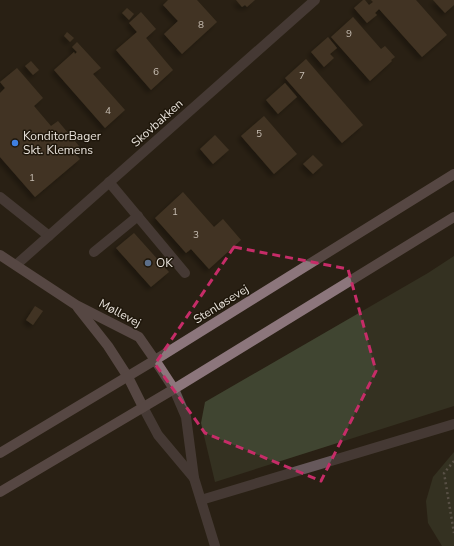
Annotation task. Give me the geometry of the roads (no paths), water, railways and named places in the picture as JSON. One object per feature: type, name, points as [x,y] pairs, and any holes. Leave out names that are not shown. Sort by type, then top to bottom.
[{"type":"street","name":"Skovbakken","points":[[16,265],[315,0]]},
{"type":"street","name":"Stenløsevej","points":[[0,453],[156,360],[454,174]]},
{"type":"street","points":[[109,182],[186,273]]},
{"type":"street","points":[[0,197],[48,236]]},
{"type":"street","points":[[94,252],[138,216]]},
{"type":"street","points":[[0,492],[174,389],[454,217]]},
{"type":"street","name":"Møllevej","points":[[0,255],[76,305],[139,337],[156,360],[174,389]]},
{"type":"street","name":"Møllevej","points":[[76,305],[108,346],[128,377],[143,407]]},
{"type":"street","points":[[174,389],[186,417],[194,478],[215,546]]},
{"type":"street","points":[[143,407],[158,435],[194,478]]},
{"type":"street","points":[[201,500],[454,424]]},
{"type":"place","name":"KonditorBager Skt. Klemens","points":[[15,143]]},
{"type":"place","name":"OK","points":[[148,263]]}]
